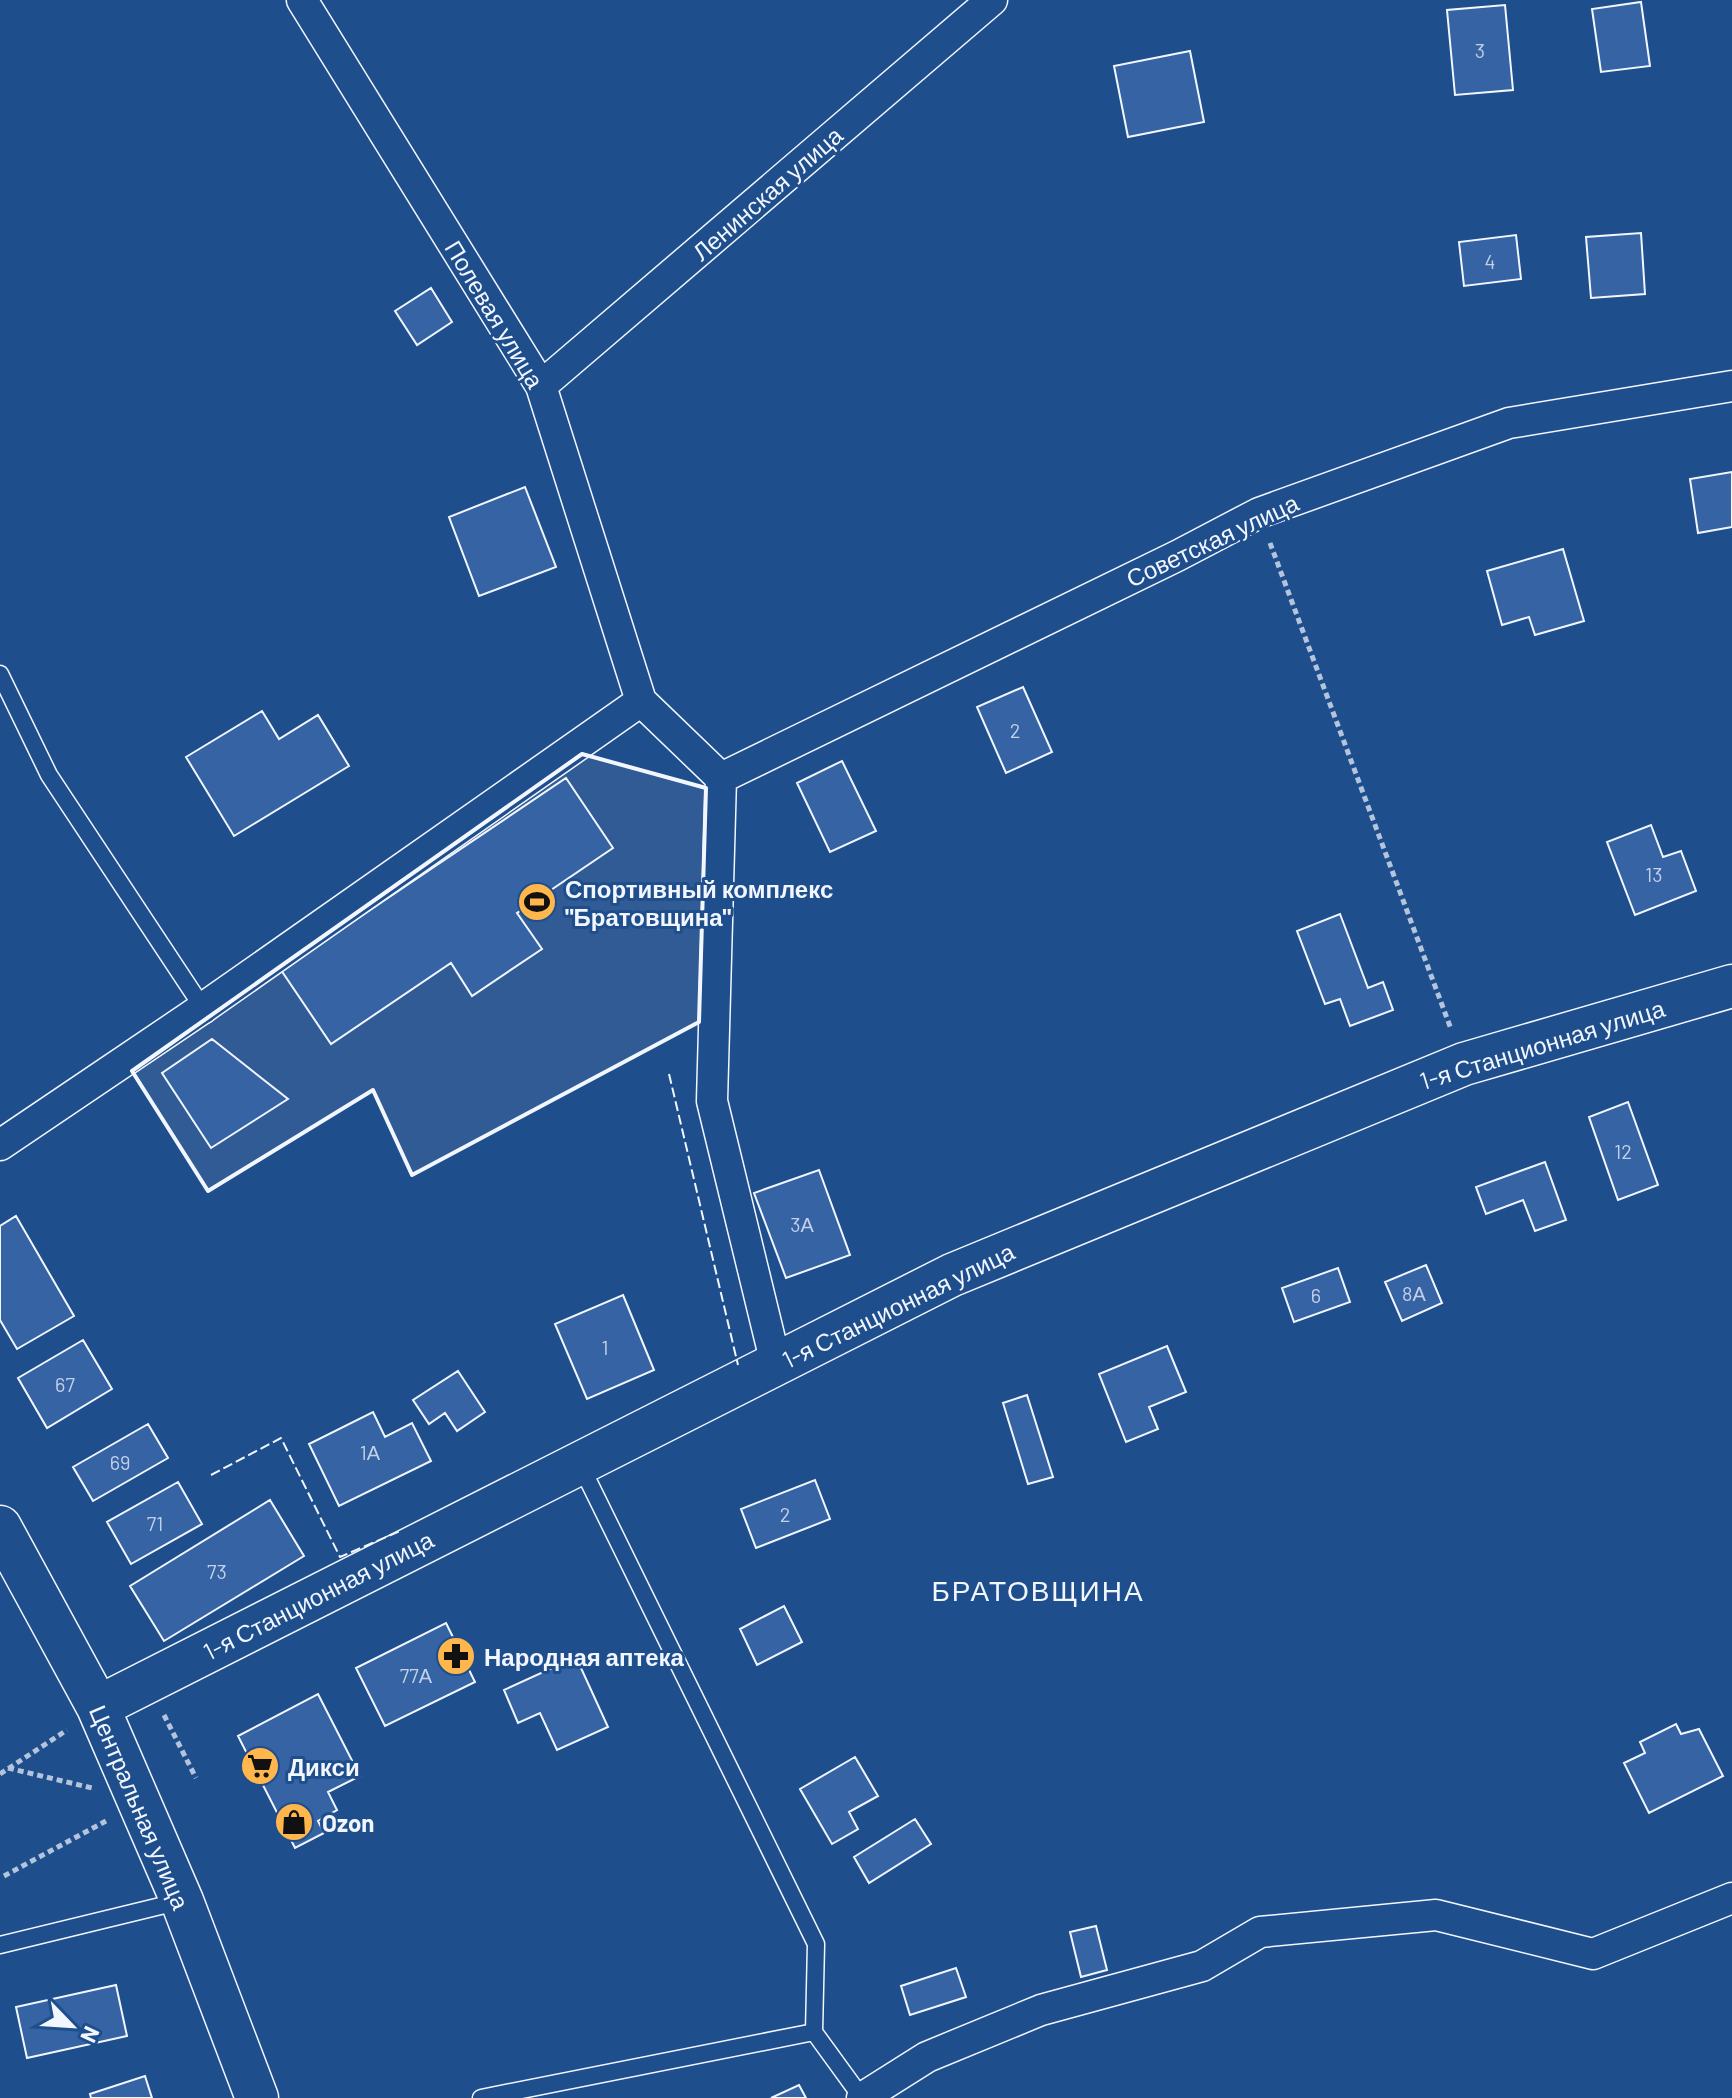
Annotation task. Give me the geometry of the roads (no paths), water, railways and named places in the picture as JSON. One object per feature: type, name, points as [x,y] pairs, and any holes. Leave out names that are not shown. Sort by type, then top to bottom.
[{"type":"main road","name":"1-я Станционная улица","points":[[82,1718],[147,1682],[952,1275],[1464,1064],[1732,986]]},
{"type":"main road","name":"Центральная улица","points":[[0,1527],[82,1718],[182,1901],[257,2098]]},
{"type":"street","name":"Полевая улица","points":[[302,0],[541,386],[641,701]]},
{"type":"street","name":"Ленинская улица","points":[[541,386],[992,0]]},
{"type":"street","name":"Советская улица","points":[[721,778],[1259,513],[1509,423],[1732,386]]},
{"type":"street","points":[[0,1145],[206,1012],[641,701],[721,778],[712,1101],[776,1364]]},
{"type":"street","points":[[862,2098],[927,2057],[1041,2010],[1202,1966],[1260,1932],[1436,1915],[1593,1954],[1732,1898]]},
{"type":"lane","points":[[0,674],[49,775],[206,1012]]},
{"type":"lane","points":[[579,1463],[816,1944],[814,2032],[862,2098]]},
{"type":"lane","points":[[0,1945],[182,1901]]},
{"type":"lane","points":[[481,2098],[814,2032]]},
{"type":"place","name":"Спортивный комплекс \"Братовщина\"","points":[[537,902]]},
{"type":"place","name":"Народная аптека","points":[[456,1656]]},
{"type":"place","name":"Дикси","points":[[260,1766]]},
{"type":"place","name":"Ozon","points":[[294,1822]]},
{"type":"district","name":"БРАТОВЩИНА","points":[[1038,1590]]}]
